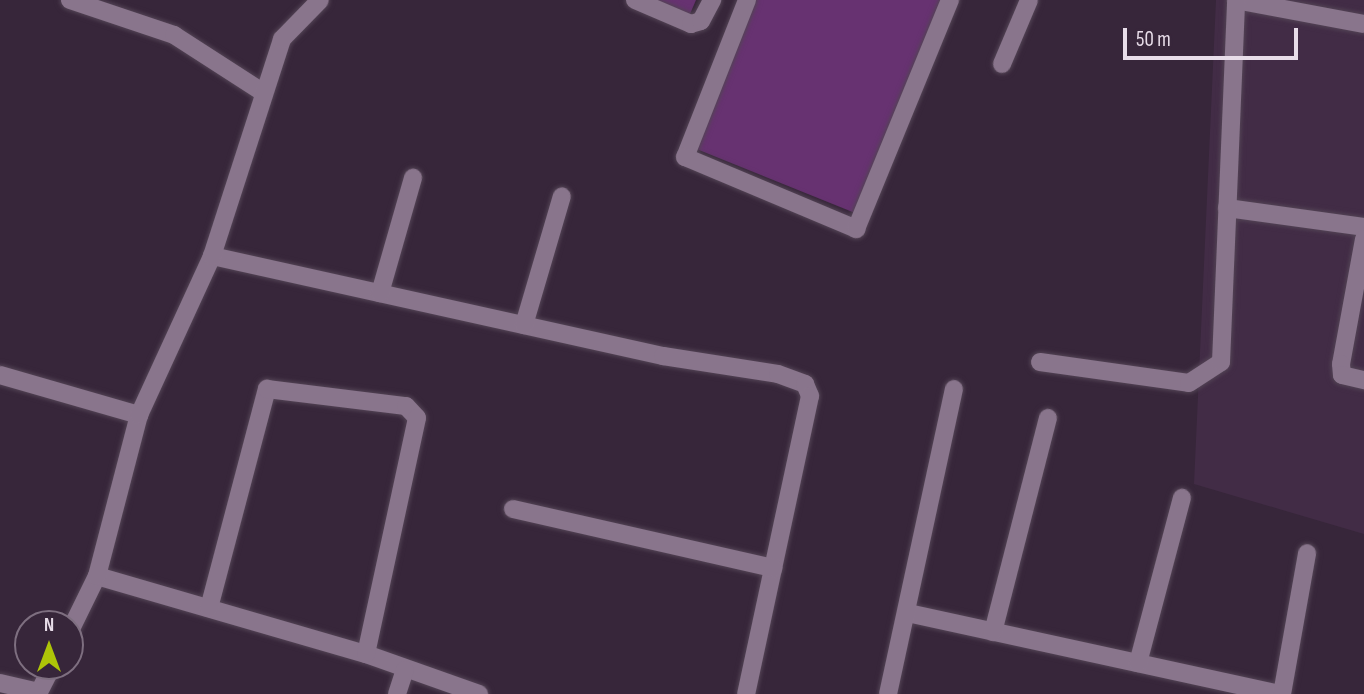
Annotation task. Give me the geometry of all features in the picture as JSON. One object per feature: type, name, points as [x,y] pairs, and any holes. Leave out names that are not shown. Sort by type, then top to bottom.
[{"type":"street","points":[[70,0],[174,35],[264,93]]},
{"type":"street","points":[[80,610],[97,576],[139,415],[212,256],[282,39],[320,0]]},
{"type":"street","points":[[635,0],[691,24],[701,21],[712,0]]},
{"type":"street","points":[[747,0],[685,156],[856,229],[950,0]]},
{"type":"street","points":[[1002,64],[1028,0]]},
{"type":"street","points":[[1040,362],[1158,382],[1189,383],[1215,370],[1223,349],[1236,1],[1364,23]]},
{"type":"street","points":[[380,293],[413,178]]},
{"type":"street","points":[[524,325],[562,196]]},
{"type":"street","points":[[1227,208],[1364,227]]},
{"type":"street","points":[[1364,239],[1341,364],[1342,375],[1364,380]]},
{"type":"street","points":[[212,256],[663,356],[778,374],[805,384],[810,396],[746,694]]},
{"type":"street","points":[[0,374],[139,415]]},
{"type":"street","points":[[888,694],[908,613],[954,388]]},
{"type":"street","points":[[209,608],[267,389],[406,406],[417,418],[366,654]]},
{"type":"street","points":[[993,632],[1048,418]]},
{"type":"street","points":[[1138,663],[1182,498]]},
{"type":"street","points":[[513,509],[773,568]]},
{"type":"street","points":[[908,613],[1281,694],[1307,553]]},
{"type":"street","points":[[97,576],[366,654],[479,694]]},
{"type":"street","points":[[397,694],[405,670]]},
{"type":"street","points":[[0,683],[39,693]]},
{"type":"shaded area","points":[[1216,0],[1364,0],[1364,534],[1194,484]]},
{"type":"building","points":[[657,0],[696,0],[690,14]]},
{"type":"building","points":[[755,0],[942,0],[855,213],[694,148]]}]
